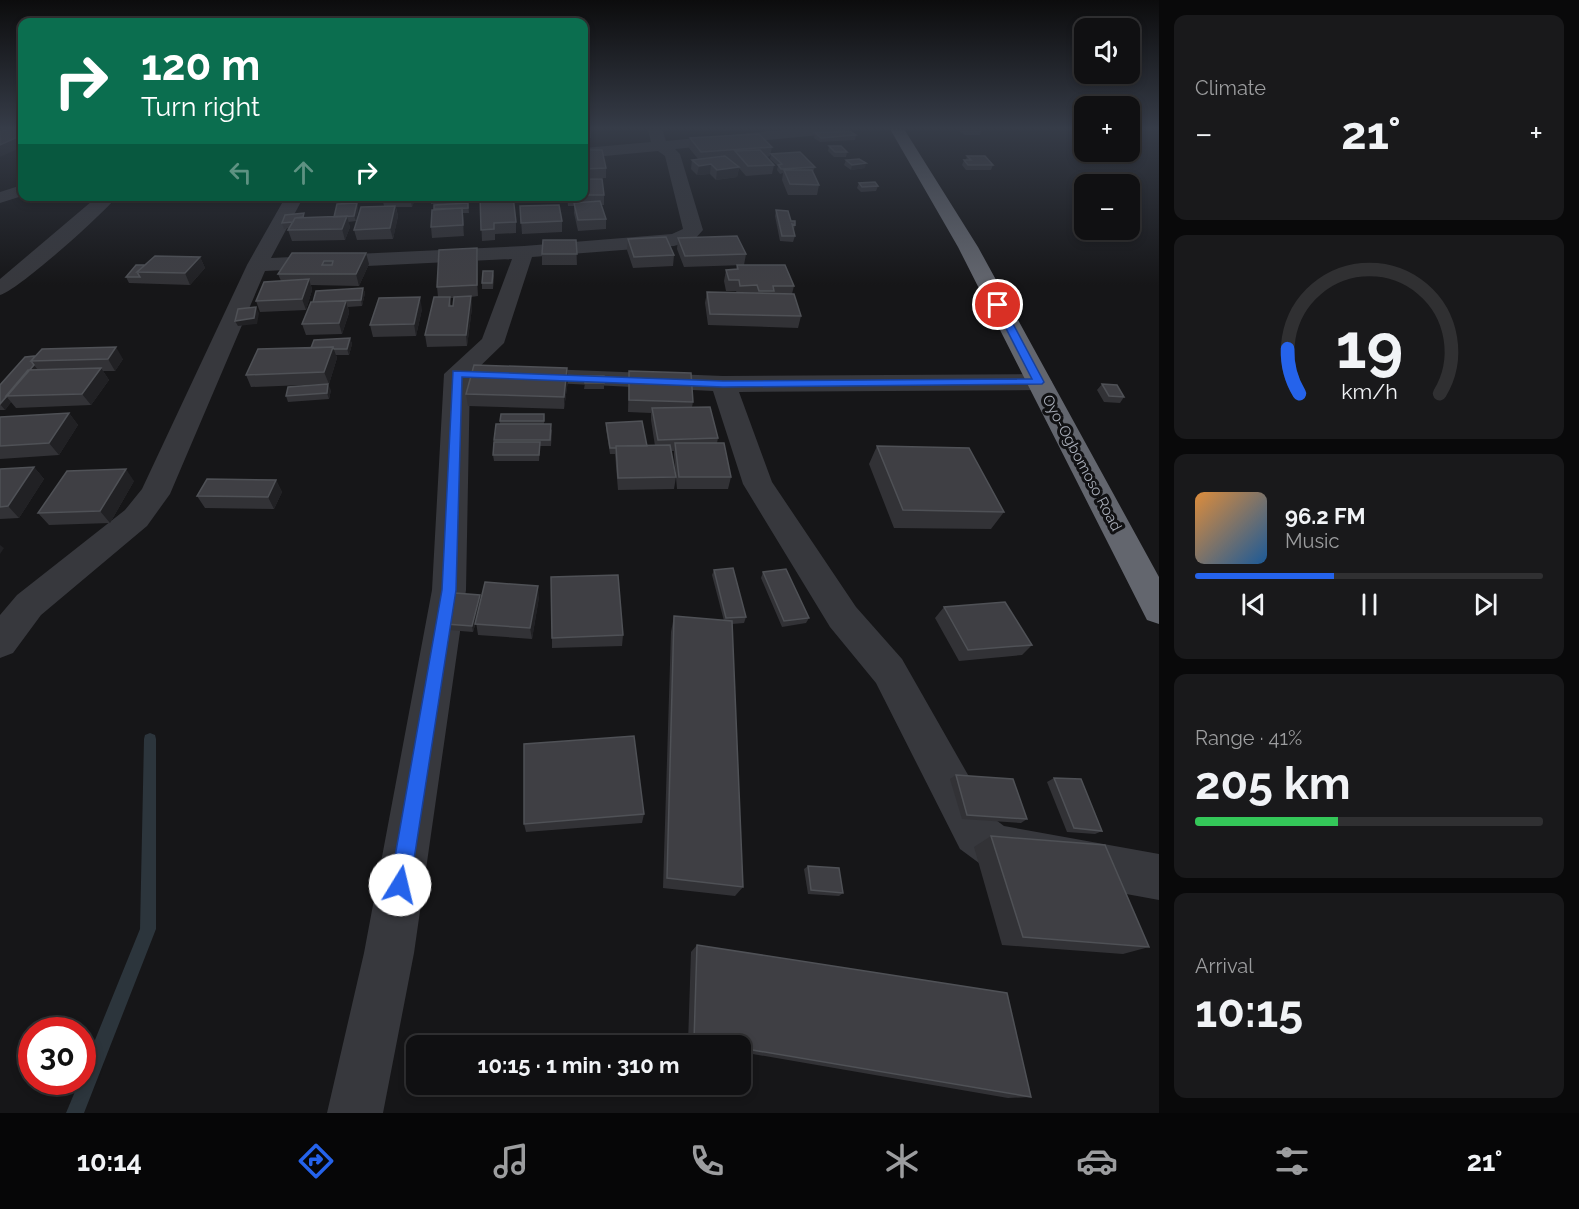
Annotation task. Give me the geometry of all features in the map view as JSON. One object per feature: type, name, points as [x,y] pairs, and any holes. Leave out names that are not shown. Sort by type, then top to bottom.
[{"type":"highway","name":"Oyo-Ogbomoso Road","points":[[928,181],[968,247],[1159,610]]},
{"type":"street","points":[[257,265],[524,252],[674,240],[687,236],[693,230],[679,181]]},
{"type":"street","points":[[0,198],[18,191]]},
{"type":"street","points":[[0,193],[18,191]]},
{"type":"street","points":[[0,288],[39,259],[103,201]]},
{"type":"street","points":[[0,642],[29,605],[136,518],[155,494],[257,265],[292,201]]},
{"type":"street","points":[[355,1113],[389,953],[484,375],[492,343],[500,326],[524,252]]},
{"type":"street","points":[[484,375],[723,384],[1039,382]]},
{"type":"street","points":[[723,384],[758,484],[843,617],[889,671],[976,833],[995,847],[1159,877]]},
{"type":"building","points":[[588,181],[602,181],[604,195],[588,195]]},
{"type":"building","points":[[789,181],[817,181],[819,185],[790,184]]},
{"type":"building","points":[[875,182],[878,186],[862,187],[859,183]]},
{"type":"building","points":[[383,201],[411,201],[411,202]]},
{"type":"building","points":[[480,201],[514,201],[516,222],[494,223],[494,229],[481,230]]},
{"type":"building","points":[[600,201],[606,219],[578,220],[574,203]]},
{"type":"building","points":[[357,203],[354,216],[334,217],[337,204]]},
{"type":"building","points":[[468,203],[468,208],[434,209],[434,205]]},
{"type":"building","points":[[559,205],[562,221],[521,223],[520,206]]},
{"type":"building","points":[[395,206],[390,228],[354,230],[361,207]]},
{"type":"building","points":[[462,208],[463,225],[431,227],[432,210]]},
{"type":"building","points":[[776,210],[788,211],[791,221],[795,221],[795,225],[792,224],[795,236],[782,236]]},
{"type":"building","points":[[304,213],[303,217],[295,218],[293,222],[282,223],[285,215]]},
{"type":"building","points":[[347,216],[342,229],[288,230],[295,218]]},
{"type":"building","points":[[737,236],[746,254],[685,256],[678,238]]},
{"type":"building","points":[[666,237],[674,255],[634,257],[628,239]]},
{"type":"building","points":[[543,240],[576,240],[577,254],[542,254]]},
{"type":"building","points":[[477,248],[477,285],[437,287],[439,250]]},
{"type":"building","points":[[292,253],[366,253],[356,274],[278,274]],"holes":[[[324,261],[333,261],[332,265],[322,265]]]},
{"type":"building","points":[[155,256],[200,257],[185,273],[137,272]]},
{"type":"building","points":[[136,265],[145,265],[137,272],[140,277],[126,277]]},
{"type":"building","points":[[737,265],[785,265],[794,286],[773,286],[774,291],[759,291],[757,285],[740,286],[739,280],[729,280],[726,270],[738,269]]},
{"type":"building","points":[[483,271],[493,271],[492,283],[482,283]]},
{"type":"building","points":[[309,279],[302,299],[256,301],[264,282]]},
{"type":"building","points":[[363,288],[361,300],[313,302],[316,291]]},
{"type":"building","points":[[707,292],[794,294],[801,316],[710,314]]},
{"type":"building","points":[[471,296],[466,335],[425,335],[434,297],[450,297],[449,306],[453,306],[454,297]]},
{"type":"building","points":[[420,297],[414,324],[370,325],[379,298]]},
{"type":"building","points":[[346,301],[339,323],[302,324],[311,302]]},
{"type":"building","points":[[256,307],[254,318],[235,321],[238,309]]},
{"type":"building","points":[[350,338],[347,349],[311,348],[314,340]]},
{"type":"building","points":[[116,347],[108,359],[31,361],[42,349]]},
{"type":"building","points":[[333,347],[324,372],[246,375],[258,349]]},
{"type":"building","points":[[35,356],[31,361],[34,365],[0,404],[0,385],[25,357]]},
{"type":"building","points":[[474,365],[567,368],[564,397],[466,394]]},
{"type":"building","points":[[101,368],[82,394],[6,396],[28,370]]},
{"type":"building","points":[[629,371],[691,373],[693,402],[629,400]]},
{"type":"building","points":[[585,376],[604,376],[604,383],[585,383]]},
{"type":"building","points":[[328,384],[327,393],[286,396],[288,387]]},
{"type":"building","points":[[1102,384],[1117,385],[1124,397],[1109,396]]},
{"type":"building","points":[[710,407],[718,438],[658,440],[652,408]]},
{"type":"building","points":[[69,413],[49,443],[0,446],[0,417]]},
{"type":"building","points":[[501,414],[544,414],[544,421],[500,421]]},
{"type":"building","points":[[642,421],[647,446],[610,448],[606,423]]},
{"type":"building","points":[[496,424],[551,424],[550,440],[494,440]]},
{"type":"building","points":[[494,442],[540,442],[539,455],[493,455]]},
{"type":"building","points":[[675,443],[724,443],[731,477],[679,477]]},
{"type":"building","points":[[670,445],[676,477],[618,478],[616,446]]},
{"type":"building","points":[[877,446],[969,448],[1004,512],[903,510]]},
{"type":"building","points":[[34,467],[8,506],[0,507],[0,469]]},
{"type":"building","points":[[126,469],[100,511],[38,513],[67,471]]},
{"type":"building","points":[[207,479],[276,480],[268,497],[197,496]]},
{"type":"building","points":[[733,568],[746,617],[726,618],[714,570]]},
{"type":"building","points":[[786,569],[809,618],[784,621],[763,572]]},
{"type":"building","points":[[618,575],[623,635],[552,638],[551,577]]},
{"type":"building","points":[[485,582],[538,586],[530,628],[475,624]]},
{"type":"building","points":[[455,593],[480,595],[472,626],[446,624]]},
{"type":"building","points":[[1005,602],[1032,645],[968,650],[944,607]]},
{"type":"building","points":[[674,616],[732,621],[743,887],[667,878]]},
{"type":"building","points":[[634,736],[644,814],[524,824],[524,744]]},
{"type":"building","points":[[956,775],[1013,779],[1027,819],[967,815]]},
{"type":"building","points":[[1054,778],[1081,779],[1102,831],[1074,828]]},
{"type":"building","points":[[991,836],[1105,845],[1149,947],[1023,937]]},
{"type":"building","points":[[808,866],[839,868],[843,893],[811,890]]},
{"type":"building","points":[[697,945],[1007,993],[1031,1097],[751,1050],[751,1035],[694,1035]]},
{"type":"waterway","points":[[75,1113],[148,929],[150,739]]},
{"type":"route","points":[[400,885],[449,590],[457,374],[723,384],[1039,382],[998,305]]}]
